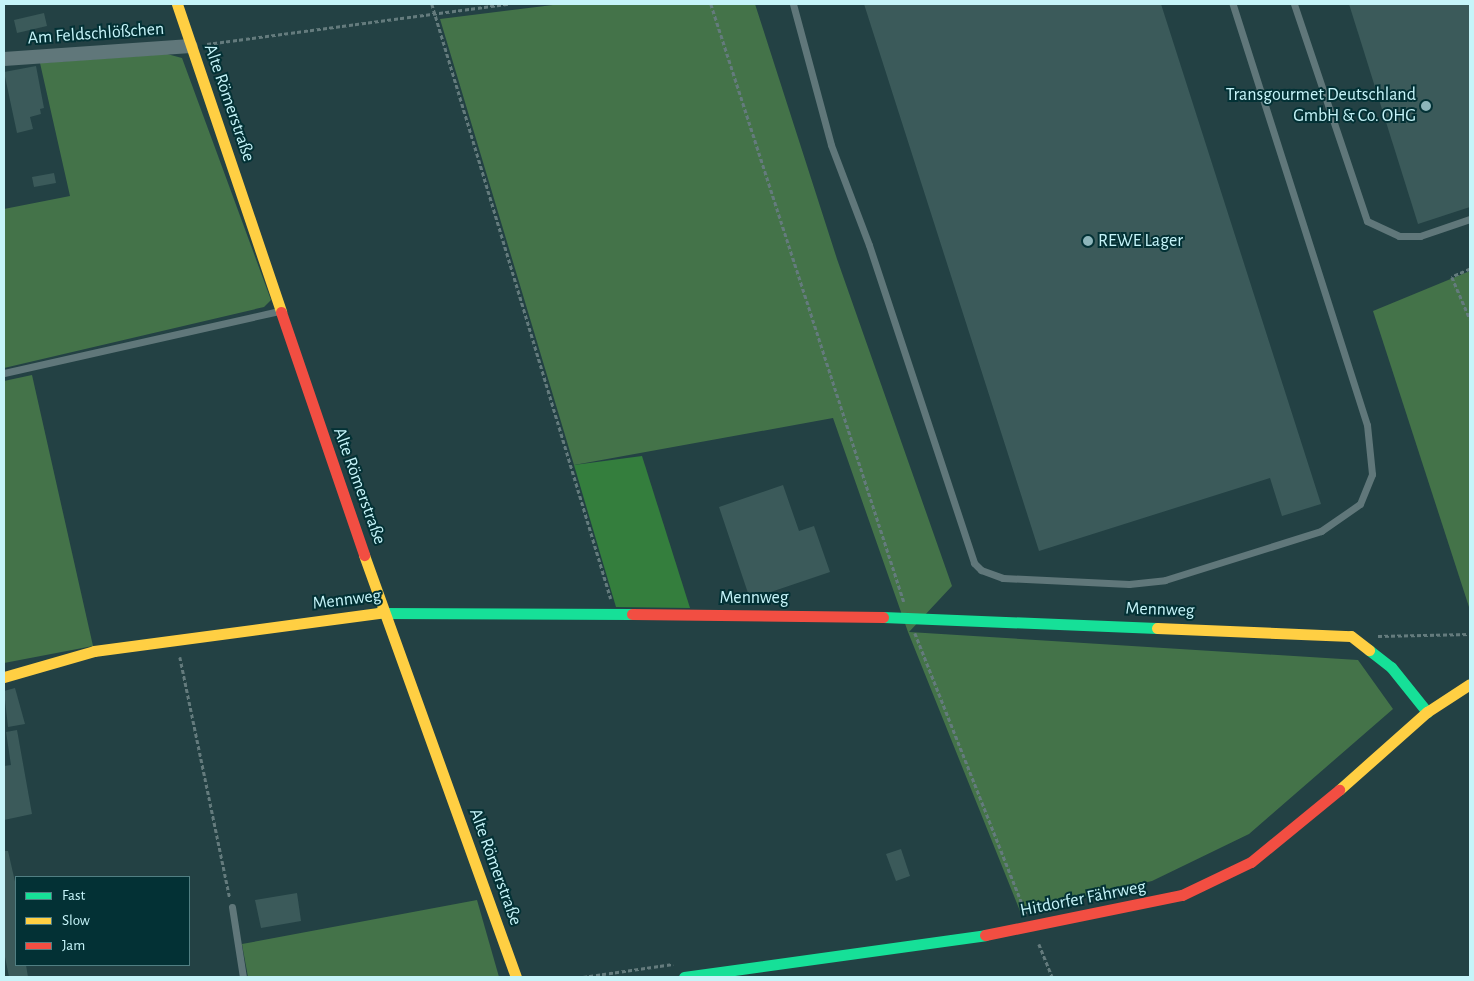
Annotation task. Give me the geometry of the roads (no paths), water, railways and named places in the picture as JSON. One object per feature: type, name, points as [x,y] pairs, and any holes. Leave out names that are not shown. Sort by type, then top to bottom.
[{"type":"street","name":"Alte Römerstraße","points":[[177,4],[280,311],[385,612],[516,977]]},
{"type":"street","name":"Am Feldschlößchen","points":[[4,59],[191,46]]},
{"type":"street","name":"Mennweg","points":[[4,677],[94,651],[385,612],[909,617],[1351,636],[1391,667],[1427,712]]},
{"type":"street","points":[[1427,712],[1470,684]]},
{"type":"street","name":"Hitdorfer Fährweg","points":[[684,977],[1032,928],[1147,906],[1213,882],[1290,833],[1427,712]]},
{"type":"lane","points":[[793,4],[831,145],[869,245],[974,563],[1003,578],[1129,584],[1165,580],[1321,531],[1360,504],[1372,474],[1367,425],[1234,4]]},
{"type":"lane","points":[[1294,4],[1366,221],[1399,236],[1420,236],[1470,220]]},
{"type":"lane","points":[[4,373],[280,311]]},
{"type":"lane","points":[[232,907],[243,977]]},
{"type":"place","name":"Transgourmet Deutschland GmbH & Co. OHG","points":[[1426,106]]},
{"type":"place","name":"REWE Lager","points":[[1088,241]]}]
